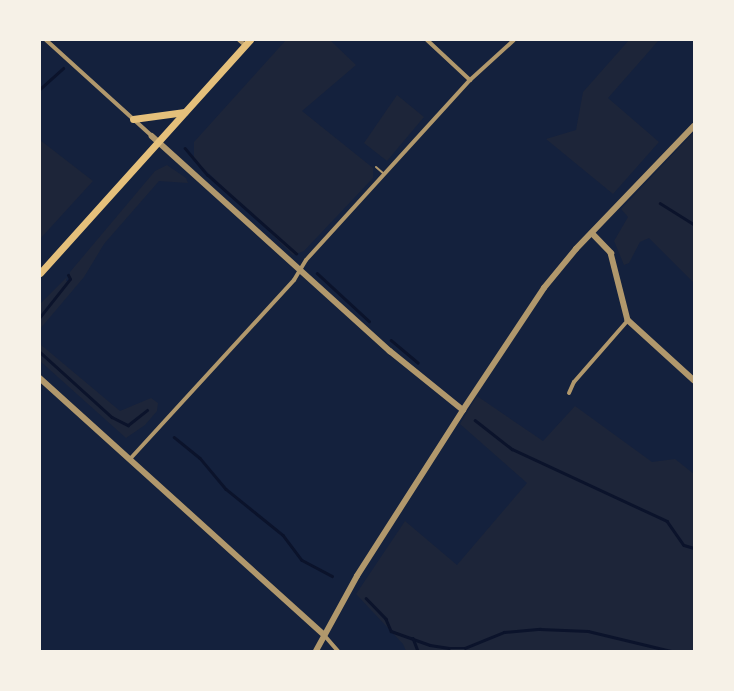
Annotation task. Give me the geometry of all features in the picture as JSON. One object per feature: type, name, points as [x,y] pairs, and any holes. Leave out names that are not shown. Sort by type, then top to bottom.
[{"type":"main road","points":[[40,273],[185,112],[245,42]]},
{"type":"main road","points":[[133,119],[185,112]]},
{"type":"street","points":[[46,40],[390,351],[463,410]]},
{"type":"street","points":[[427,40],[470,80]]},
{"type":"street","points":[[130,459],[294,280],[301,269],[384,174],[470,80],[514,40]]},
{"type":"street","points":[[316,651],[357,576],[463,410],[544,288],[592,232],[694,126]]},
{"type":"street","points":[[592,232],[611,253],[628,320],[694,380]]},
{"type":"street","points":[[569,393],[574,382],[628,320]]},
{"type":"street","points":[[40,378],[324,635],[338,651]]},
{"type":"lane","points":[[376,167],[384,174]]},
{"type":"shaded area","points":[[286,40],[330,40],[356,65],[302,111],[373,168],[373,178],[304,251],[293,255],[194,159],[194,142]]},
{"type":"shaded area","points":[[629,40],[659,40],[608,98],[659,142],[613,194],[546,139],[576,130],[583,92]]},
{"type":"shaded area","points":[[397,95],[424,117],[387,161],[364,143]]},
{"type":"shaded area","points":[[694,132],[694,283],[649,238],[640,242],[629,263],[624,265],[614,241],[628,217],[621,209]]},
{"type":"shaded area","points":[[40,140],[93,181],[40,239]]},
{"type":"shaded area","points":[[167,165],[186,178],[188,183],[159,181],[104,244],[84,277],[40,329],[40,304],[67,277],[66,281],[70,281],[70,272],[155,171]]},
{"type":"shaded area","points":[[40,344],[120,411],[151,398],[158,403],[157,411],[145,425],[126,438],[40,361]]},
{"type":"shaded area","points":[[477,396],[543,441],[575,406],[652,462],[675,459],[694,474],[694,651],[406,651],[403,644],[356,594],[405,521],[457,565],[527,483],[460,424]]},
{"type":"waterway","points":[[40,89],[63,68]]},
{"type":"waterway","points":[[185,148],[208,175],[296,253]]},
{"type":"waterway","points":[[660,203],[694,224]]},
{"type":"waterway","points":[[317,273],[369,321]]},
{"type":"waterway","points":[[40,317],[70,279],[68,275]]},
{"type":"waterway","points":[[391,340],[418,363]]},
{"type":"waterway","points":[[40,352],[112,417],[128,425],[147,410]]},
{"type":"waterway","points":[[475,420],[512,449],[667,521],[684,545],[694,548]]},
{"type":"waterway","points":[[174,437],[200,458],[226,489],[283,535],[302,560],[332,576]]},
{"type":"waterway","points":[[366,598],[386,619],[391,631],[430,645],[449,648],[465,648],[504,632],[540,629],[588,631],[671,651]]},
{"type":"waterway","points":[[413,638],[418,651]]}]
